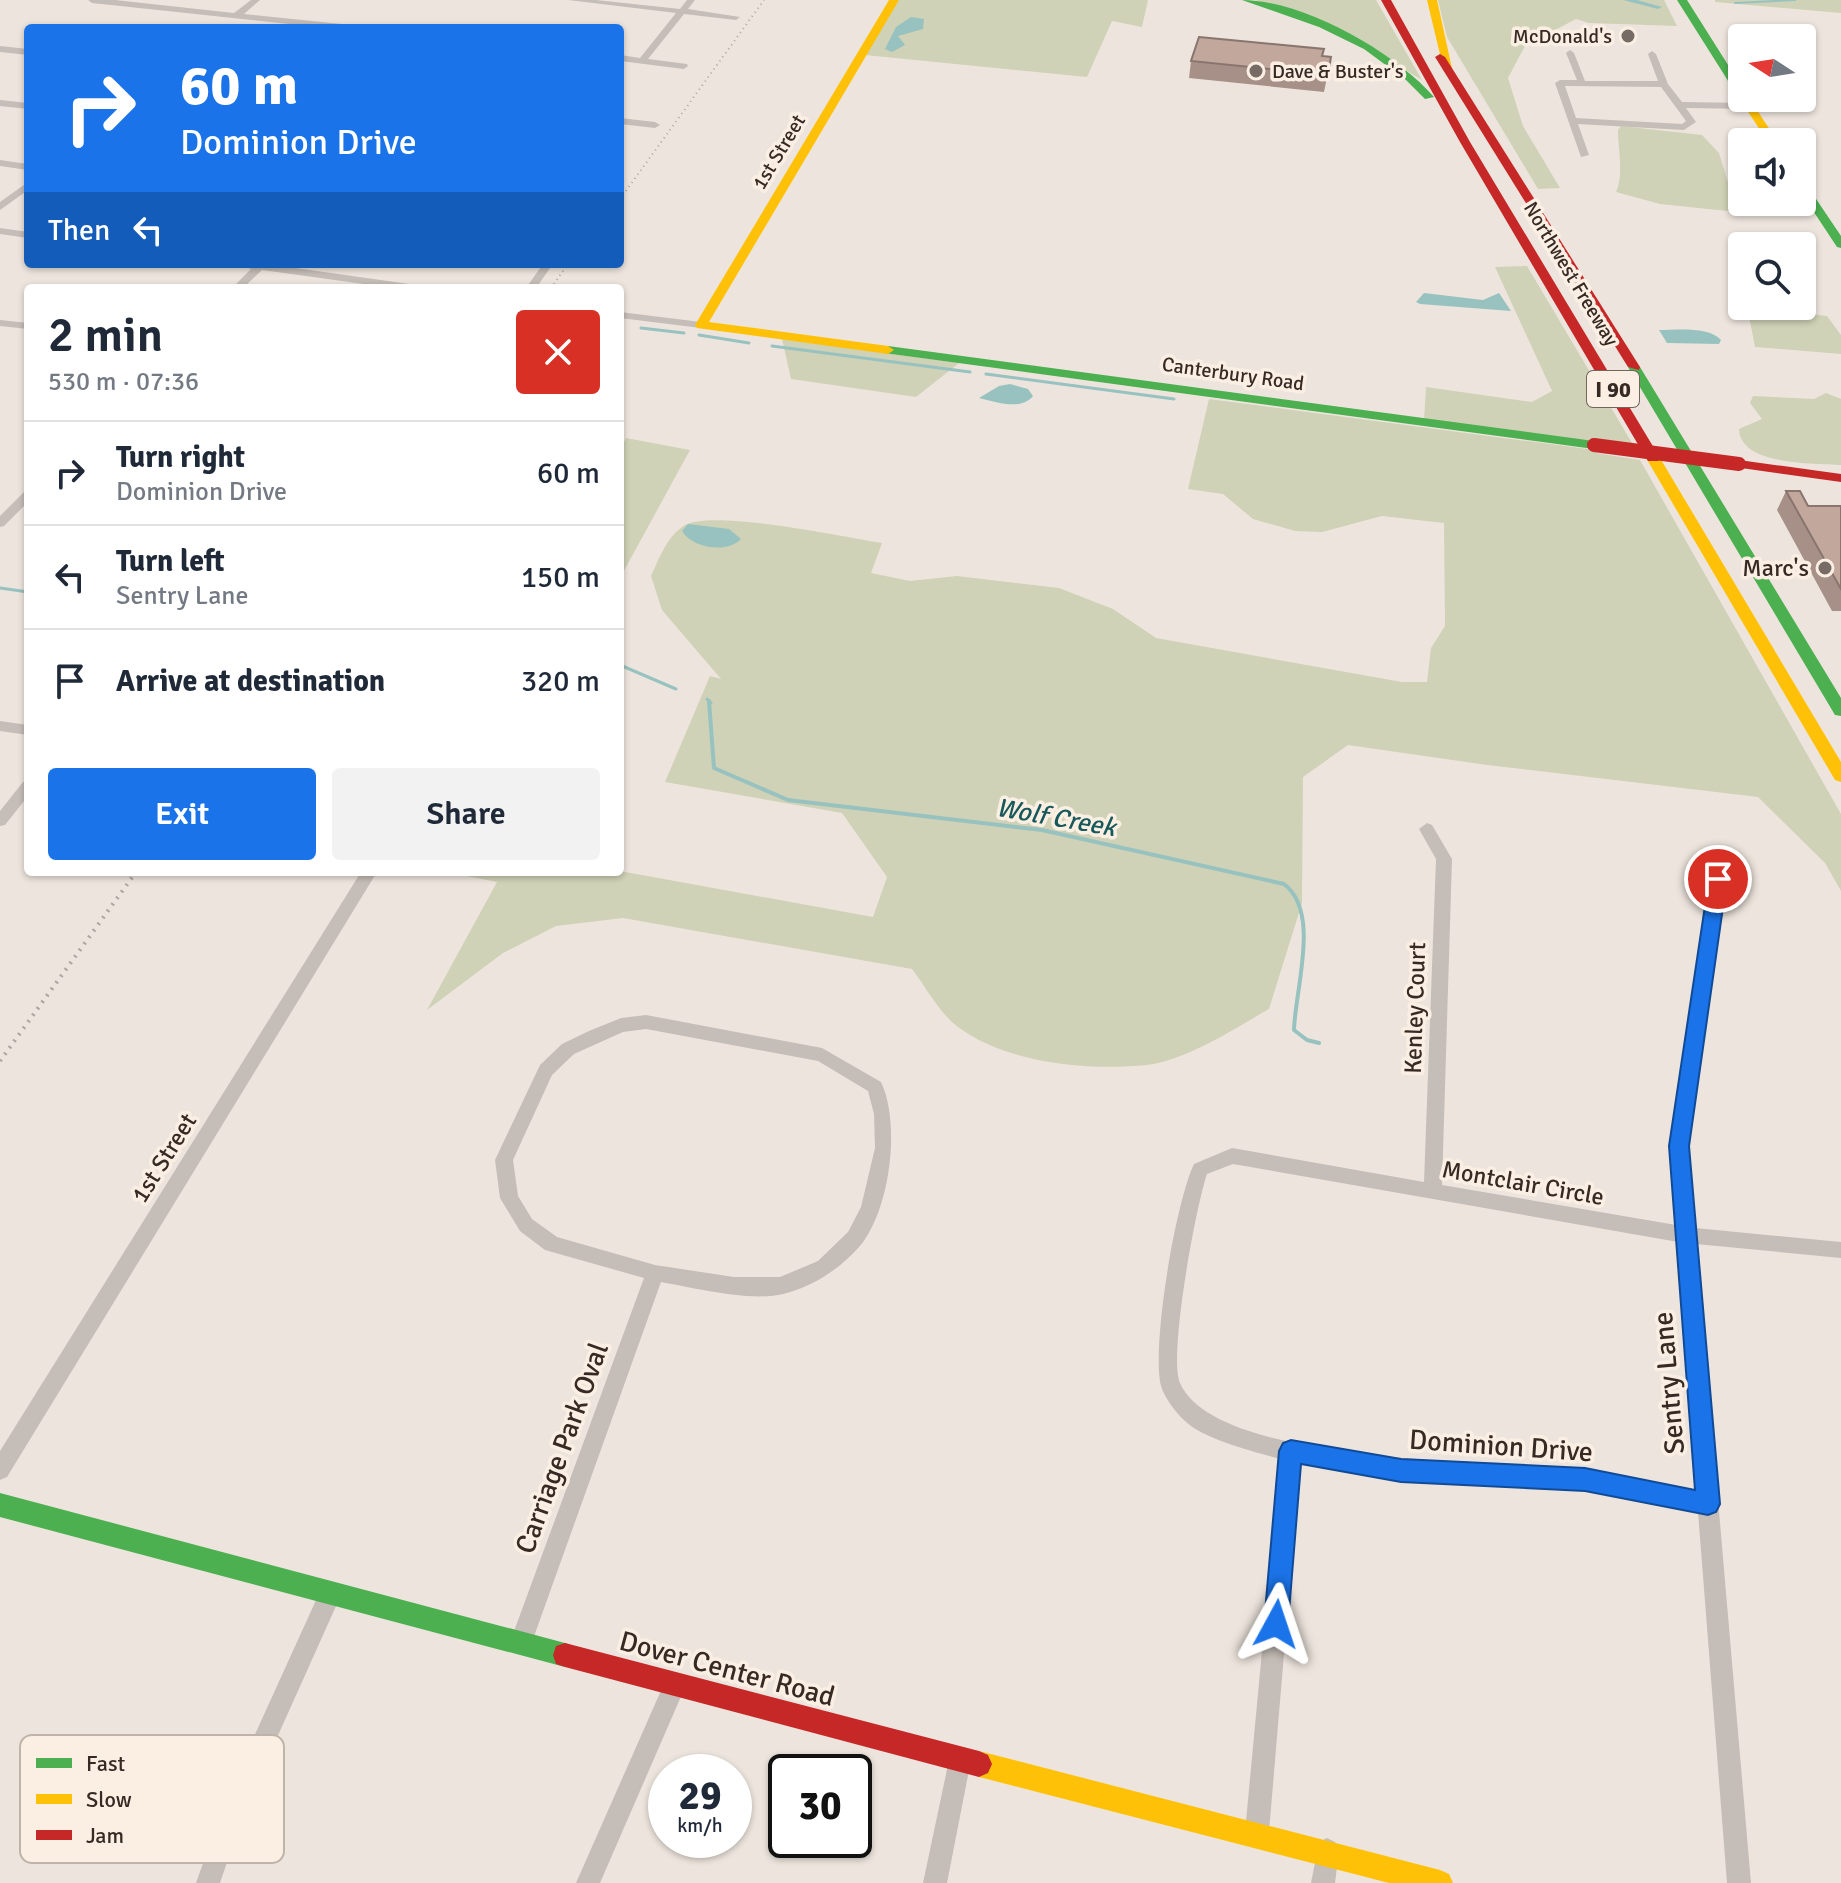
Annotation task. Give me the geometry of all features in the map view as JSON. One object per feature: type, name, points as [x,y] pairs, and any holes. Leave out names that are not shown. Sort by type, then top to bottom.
[{"type":"main road","name":"1st Street","points":[[701,325],[894,0]]},
{"type":"main road","points":[[1247,0],[1321,22],[1391,57],[1411,74],[1465,142]]},
{"type":"main road","name":"Northwest Freeway","points":[[1386,0],[1465,142],[1841,776]]},
{"type":"main road","name":"Northwest Freeway","points":[[1407,0],[1678,437],[1841,711]]},
{"type":"main road","points":[[1432,0],[1449,72]]},
{"type":"main road","points":[[1682,0],[1728,73]]},
{"type":"main road","points":[[1816,206],[1839,240]]},
{"type":"main road","name":"Canterbury Road","points":[[701,325],[1841,478]]},
{"type":"main road","name":"Dover Center Road","points":[[0,1505],[330,1595],[521,1642],[960,1760],[1327,1850],[1440,1883]]},
{"type":"street","points":[[92,0],[316,24]]},
{"type":"street","points":[[237,15],[256,0]]},
{"type":"street","points":[[572,0],[736,17]]},
{"type":"street","points":[[643,60],[691,0]]},
{"type":"street","points":[[0,49],[24,52]]},
{"type":"street","points":[[1570,53],[1581,80]]},
{"type":"street","points":[[1574,121],[1684,127],[1691,122],[1664,84],[1652,54]]},
{"type":"street","points":[[624,58],[684,66]]},
{"type":"street","points":[[1584,155],[1560,83],[1581,80],[1664,84]]},
{"type":"street","points":[[0,103],[24,106]]},
{"type":"street","points":[[1680,105],[1728,103]]},
{"type":"street","points":[[624,121],[655,125]]},
{"type":"street","points":[[0,163],[24,166]]},
{"type":"street","points":[[0,207],[24,188]]},
{"type":"street","points":[[0,231],[24,234]]},
{"type":"street","points":[[241,284],[258,268]]},
{"type":"street","points":[[281,268],[389,284]]},
{"type":"street","name":"Canterbury Road","points":[[624,315],[701,325]]},
{"type":"street","points":[[0,323],[24,326]]},
{"type":"street","points":[[0,523],[24,499]]},
{"type":"street","points":[[0,726],[24,729]]},
{"type":"street","points":[[0,821],[24,791]]},
{"type":"street","name":"Kenley Court","points":[[1427,829],[1444,859],[1433,1192]]},
{"type":"street","name":"1st Street","points":[[0,1470],[367,876]]},
{"type":"street","name":"Sentry Lane","points":[[1718,879],[1679,1146],[1739,1883]]},
{"type":"street","points":[[646,1022],[673,1025],[822,1055],[875,1087],[883,1114],[884,1148],[870,1207],[855,1238],[825,1267],[781,1286],[734,1286],[655,1273],[552,1244],[526,1225],[509,1198],[504,1160],[546,1070],[568,1049],[621,1025],[646,1022]]},
{"type":"street","name":"Montclair Circle","points":[[1200,1169],[1232,1156],[1685,1235],[1841,1250]]},
{"type":"street","name":"Dominion Drive","points":[[1200,1169],[1191,1195],[1168,1359],[1171,1388],[1186,1411],[1212,1430],[1291,1451],[1401,1471],[1585,1479],[1708,1504]]},
{"type":"street","name":"Carriage Park Oval","points":[[521,1642],[655,1273]]},
{"type":"street","points":[[1257,1832],[1291,1451]]},
{"type":"street","points":[[266,1735],[330,1595]]},
{"type":"street","points":[[588,1883],[675,1685]]},
{"type":"street","points":[[935,1883],[960,1760]]},
{"type":"street","points":[[1323,1883],[1327,1850]]},
{"type":"street","points":[[208,1883],[215,1863]]},
{"type":"green space","points":[[897,0],[1148,0],[1142,27],[1112,21],[1087,77],[865,55]]},
{"type":"green space","points":[[1255,0],[1376,0],[1422,80],[1324,21]]},
{"type":"green space","points":[[1438,0],[1664,0],[1677,26],[1589,23],[1576,19],[1525,46],[1508,78],[1523,126],[1560,188],[1538,189],[1447,37]]},
{"type":"green space","points":[[1841,0],[1841,13],[1715,2]]},
{"type":"green space","points":[[1621,126],[1702,135],[1719,153],[1728,182],[1728,211],[1660,204],[1616,192],[1620,170],[1618,130]]},
{"type":"green space","points":[[1527,266],[1635,448],[1424,421],[1426,387],[1532,402],[1552,391],[1495,267]]},
{"type":"green space","points":[[1816,314],[1827,316],[1841,335],[1841,354],[1755,347],[1750,320],[1816,320]]},
{"type":"green space","points":[[782,339],[959,363],[916,397],[791,379]]},
{"type":"green space","points":[[1826,393],[1841,399],[1841,465],[1780,460],[1752,450],[1743,441],[1739,429],[1762,419],[1750,403],[1753,396],[1814,399]]},
{"type":"green space","points":[[1209,399],[1595,450],[1596,453],[1640,460],[1841,814],[1841,891],[1825,863],[1758,797],[1348,745],[1303,777],[1302,903],[1269,1009],[1210,1043],[1162,1062],[1099,1067],[1023,1056],[977,1039],[951,1022],[912,969],[623,918],[556,926],[503,953],[427,1010],[497,882],[467,876],[624,876],[624,872],[873,917],[887,877],[842,813],[665,782],[710,676],[721,679],[662,610],[651,576],[668,541],[685,525],[700,521],[750,522],[882,543],[871,573],[910,581],[957,576],[1059,588],[1113,609],[1156,638],[1402,682],[1427,682],[1431,648],[1445,626],[1444,523],[1382,516],[1322,532],[1295,531],[1253,519],[1223,494],[1188,489]]},
{"type":"green space","points":[[626,438],[690,450],[624,571]]},
{"type":"water","points":[[911,17],[924,19],[923,29],[898,36],[905,45],[892,52],[885,49],[896,27]]},
{"type":"water","points":[[1424,293],[1483,300],[1499,293],[1511,311],[1416,302]]},
{"type":"water","points":[[1659,330],[1701,331],[1721,340],[1719,344],[1667,343]]},
{"type":"water","points":[[1010,384],[1028,389],[1033,396],[1028,401],[1015,404],[979,398],[999,386]]},
{"type":"water","points":[[688,524],[729,529],[741,539],[719,548],[701,545],[682,531]]},
{"type":"building","points":[[1199,37],[1324,49],[1322,56],[1331,57],[1328,75],[1191,61]]},
{"type":"building","points":[[1786,491],[1800,491],[1808,506],[1841,506],[1841,589]]},
{"type":"waterway","points":[[1627,0],[1658,7]]},
{"type":"waterway","points":[[1735,3],[1795,0]]},
{"type":"waterway","points":[[641,328],[684,333]]},
{"type":"waterway","points":[[699,335],[749,343]]},
{"type":"waterway","points":[[772,346],[970,372]]},
{"type":"waterway","points":[[986,374],[1174,399]]},
{"type":"waterway","name":"Wolf Creek","points":[[0,588],[24,591]]},
{"type":"waterway","name":"Wolf Creek","points":[[624,667],[676,689]]},
{"type":"waterway","name":"Wolf Creek","points":[[709,701],[714,768],[788,800],[1042,830],[1284,884],[1295,897],[1304,932],[1294,1030],[1307,1040],[1319,1043]]},
{"type":"railway","points":[[624,193],[764,0]]},
{"type":"railway","points":[[554,284],[565,268]]},
{"type":"railway","points":[[0,1061],[133,876]]},
{"type":"traffic: fast","points":[[1247,0],[1346,35],[1389,61],[1429,97]]},
{"type":"traffic: fast","points":[[1682,0],[1728,73]]},
{"type":"traffic: fast","points":[[1816,207],[1841,245]]},
{"type":"traffic: fast","points":[[888,350],[1594,445]]},
{"type":"traffic: fast","points":[[1634,367],[1841,711]]},
{"type":"traffic: fast","points":[[0,1505],[565,1655]]},
{"type":"traffic: slow","points":[[888,350],[701,325],[894,0]]},
{"type":"traffic: slow","points":[[1432,0],[1449,71]]},
{"type":"traffic: slow","points":[[1753,112],[1764,128]]},
{"type":"traffic: slow","points":[[1653,458],[1841,776]]},
{"type":"traffic: slow","points":[[979,1764],[1440,1883]]},
{"type":"traffic: jam","points":[[1386,0],[1465,142],[1653,458]]},
{"type":"traffic: jam","points":[[1440,57],[1634,367]]},
{"type":"traffic: jam","points":[[1594,445],[1739,464]]},
{"type":"traffic: jam","points":[[1739,464],[1841,478]]},
{"type":"traffic: jam","points":[[565,1655],[979,1764]]},
{"type":"place","name":"McDonald's","points":[[1628,36]]},
{"type":"place","name":"Dave & Buster's","points":[[1256,71]]},
{"type":"place","name":"Marc's","points":[[1825,568]]},
{"type":"route","points":[[1276,1624],[1291,1451],[1401,1471],[1585,1479],[1708,1504],[1679,1146],[1718,879]]}]
